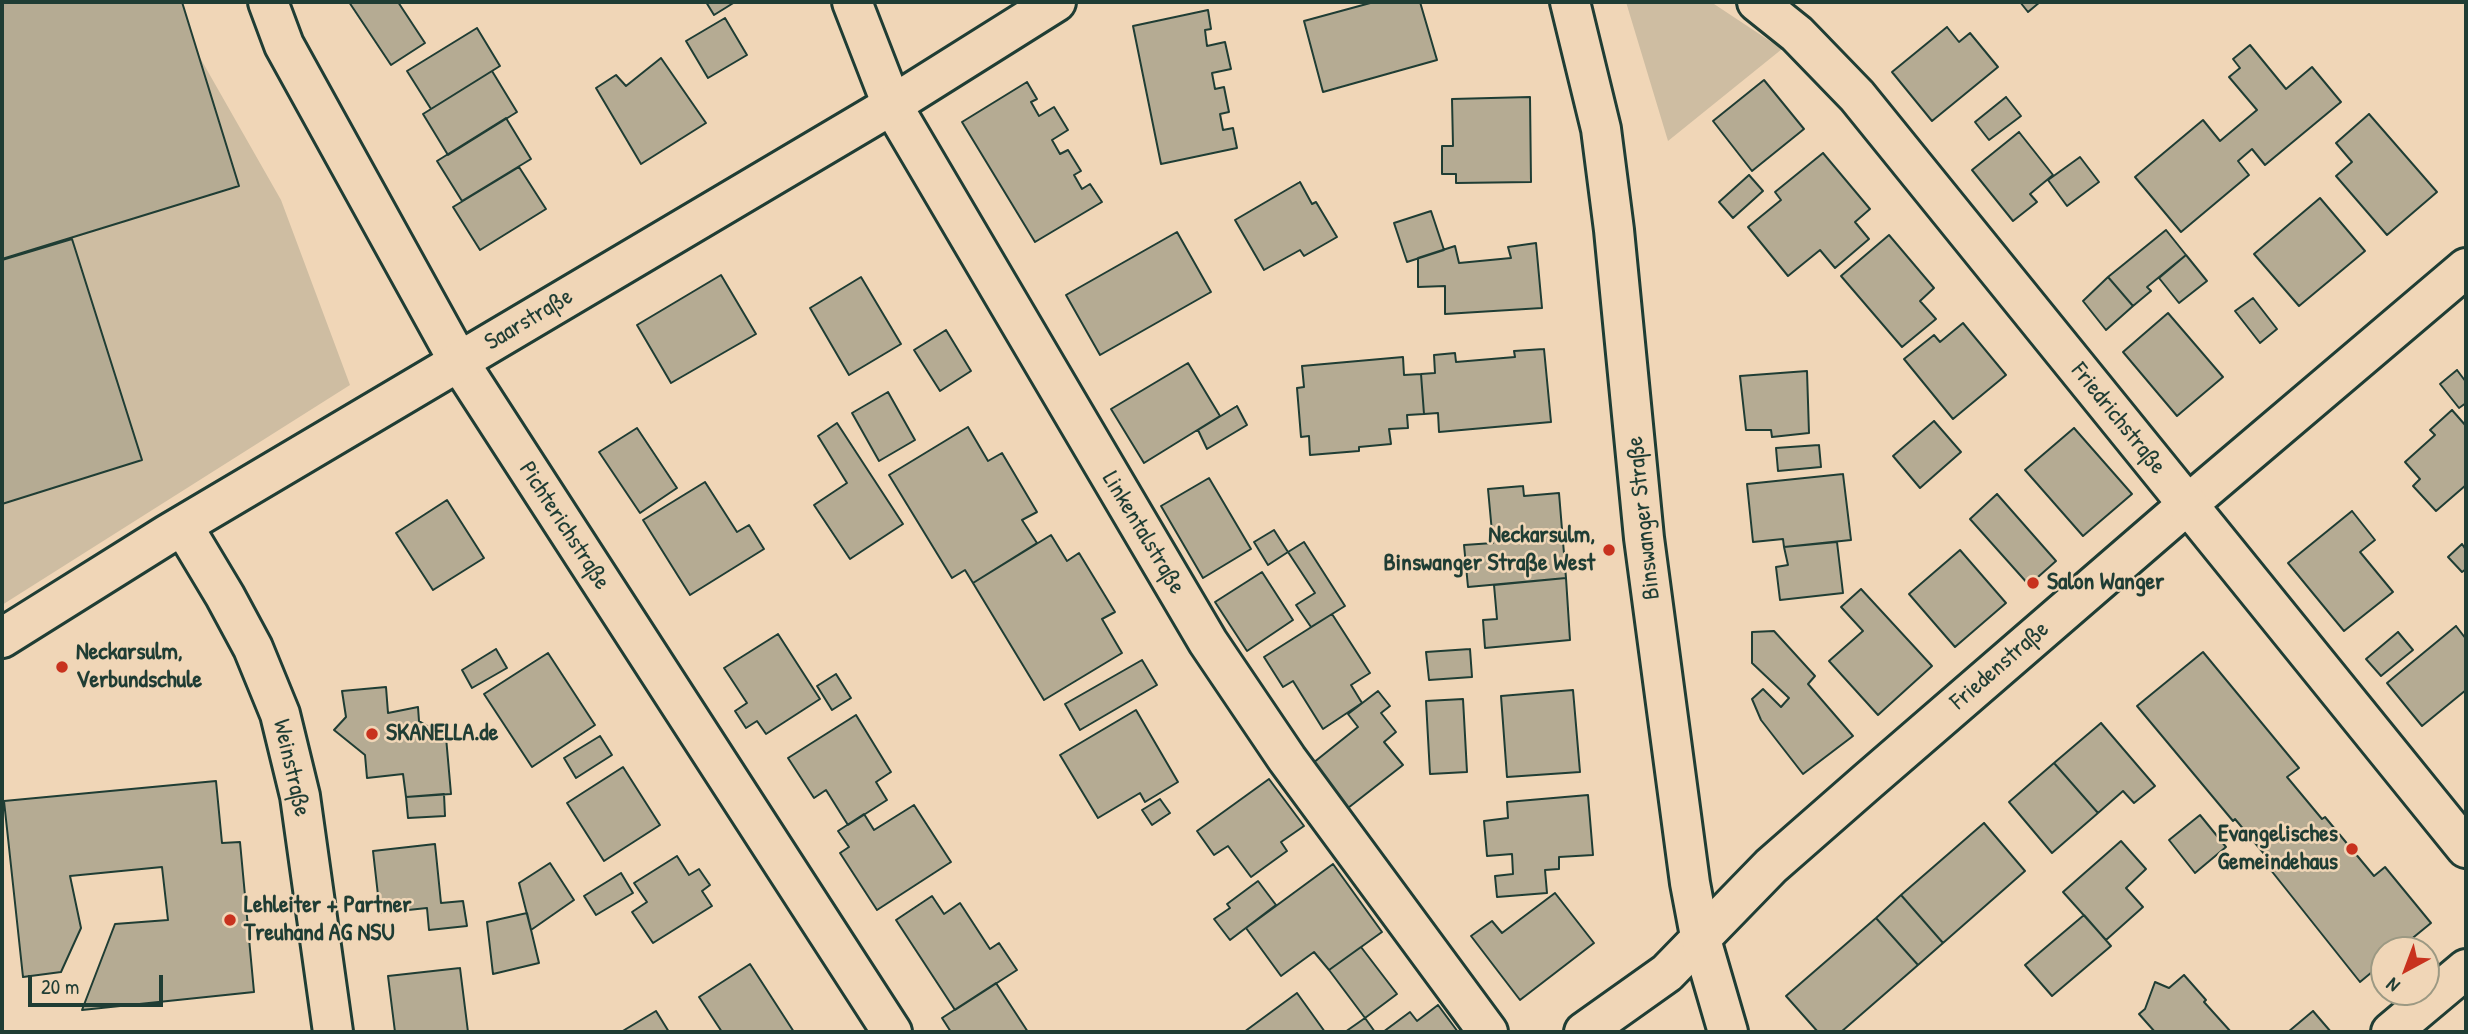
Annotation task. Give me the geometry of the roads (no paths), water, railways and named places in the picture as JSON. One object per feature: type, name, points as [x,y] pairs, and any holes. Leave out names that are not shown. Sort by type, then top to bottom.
[{"type":"street","name":"Pichterichstraße","points":[[268,2],[284,45],[459,362],[892,1032]]},
{"type":"street","name":"Linkentalstraße","points":[[852,2],[892,105],[1208,642],[1287,759],[1488,1032]]},
{"type":"street","name":"Saarstraße","points":[[2,638],[183,526],[892,105],[1056,2]]},
{"type":"street","name":"Binswanger Straße","points":[[1570,2],[1601,129],[1614,230],[1644,538],[1690,883],[1700,936],[1728,1032]]},
{"type":"street","name":"Friedrichstraße","points":[[1758,2],[1797,34],[1857,96],[2466,848]]},
{"type":"street","name":"Friedenstraße","points":[[1584,1032],[1667,973],[1700,936],[1800,841],[2186,505],[2466,268]]},
{"type":"street","name":"Weinstraße","points":[[183,526],[253,648],[280,713],[300,796],[333,1032]]},
{"type":"street","points":[[2391,1032],[2466,969]]},
{"type":"place","name":"Neckarsulm, Binswanger Straße West","points":[[1609,550]]},
{"type":"place","name":"Salon Wanger","points":[[2033,583]]},
{"type":"place","name":"Neckarsulm, Verbundschule","points":[[62,667]]},
{"type":"place","name":"SKANELLA.de","points":[[372,734]]},
{"type":"place","name":"Evangelisches Gemeindehaus","points":[[2352,849]]},
{"type":"place","name":"Lehleiter + Partner Treuhand AG NSU","points":[[230,920]]}]
